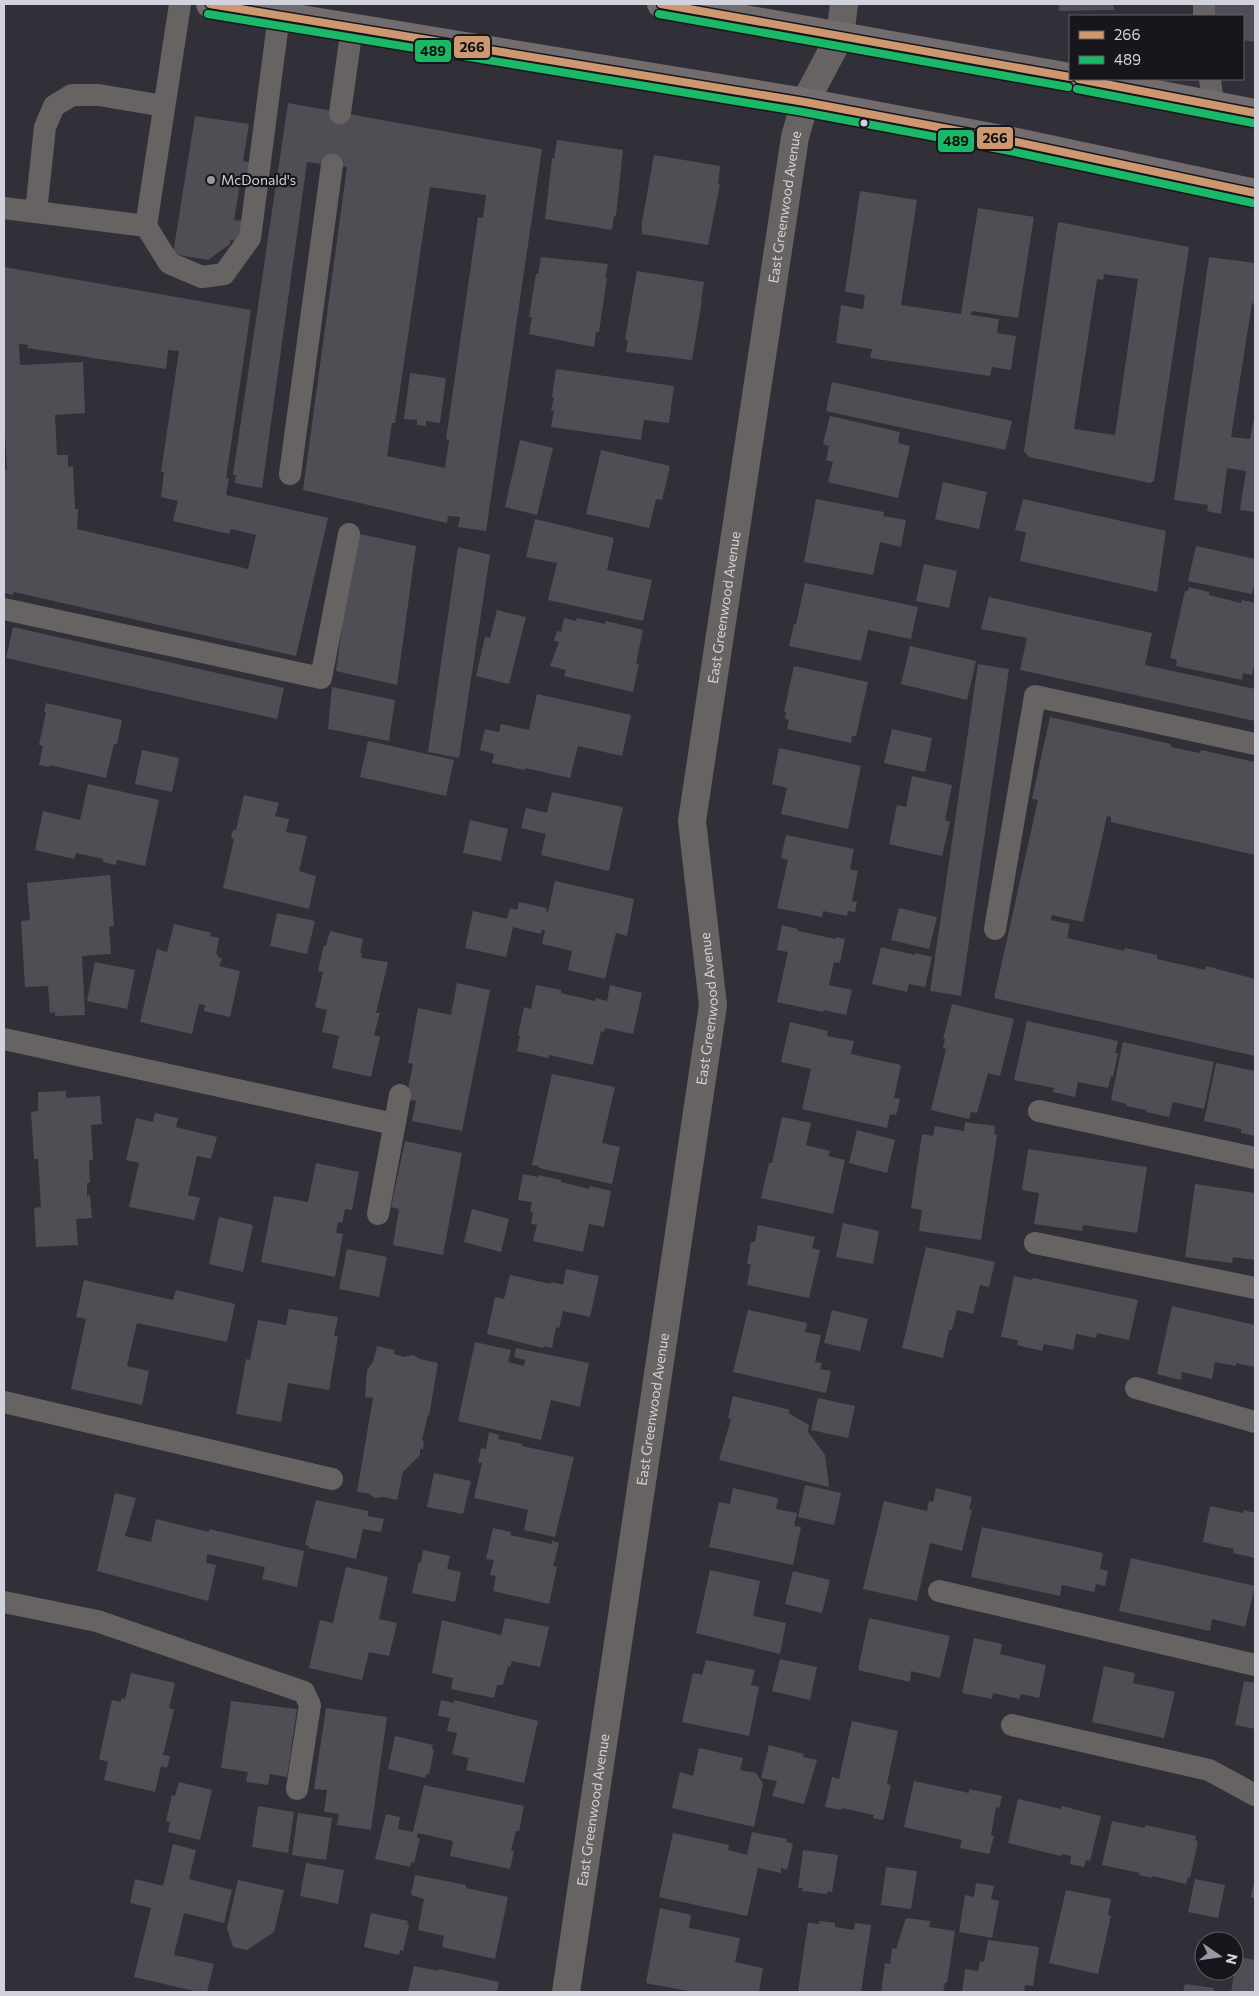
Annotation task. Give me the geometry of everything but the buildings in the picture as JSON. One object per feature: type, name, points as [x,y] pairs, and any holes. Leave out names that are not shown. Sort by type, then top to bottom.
[{"type":"main road","points":[[210,4],[805,102],[1007,140],[1255,193]]},
{"type":"main road","points":[[661,4],[1069,77]]},
{"type":"main road","points":[[1090,80],[1212,91],[1255,113]]},
{"type":"street","name":"East Greenwood Avenue","points":[[566,1992],[713,1005],[692,821],[795,137],[805,102],[840,36],[844,4]]},
{"type":"lane","points":[[180,4],[146,226],[170,263],[202,277],[224,274],[250,238],[279,15]]},
{"type":"lane","points":[[340,113],[352,27]]},
{"type":"lane","points":[[36,212],[45,127],[54,106],[72,94],[99,96],[164,106]]},
{"type":"lane","points":[[290,474],[332,166]]},
{"type":"lane","points":[[4,208],[146,226]]},
{"type":"lane","points":[[4,609],[321,678],[349,534]]},
{"type":"lane","points":[[995,929],[1034,696],[1255,744]]},
{"type":"lane","points":[[4,1039],[394,1124]]},
{"type":"lane","points":[[378,1214],[400,1095]]},
{"type":"lane","points":[[1040,1111],[1255,1158]]},
{"type":"lane","points":[[1035,1243],[1255,1288]]},
{"type":"lane","points":[[1136,1388],[1255,1422]]},
{"type":"lane","points":[[4,1402],[332,1479]]},
{"type":"lane","points":[[939,1591],[1255,1665]]},
{"type":"lane","points":[[4,1602],[97,1621],[304,1692],[310,1705],[297,1789]]},
{"type":"lane","points":[[1012,1725],[1209,1770],[1255,1795]]},
{"type":"transit line","name":"266","points":[[210,4],[805,102],[1007,140],[1255,193]]},
{"type":"transit line","name":"266","points":[[661,4],[1069,77]]},
{"type":"transit line","name":"489","points":[[208,14],[803,112],[1005,150],[1253,203]]},
{"type":"transit line","name":"489","points":[[659,14],[1068,87]]},
{"type":"transit line","name":"266","points":[[1084,80],[1255,113]]},
{"type":"transit line","name":"489","points":[[1077,89],[1253,123]]},
{"type":"place","name":"McDonald's","points":[[211,180]]}]
